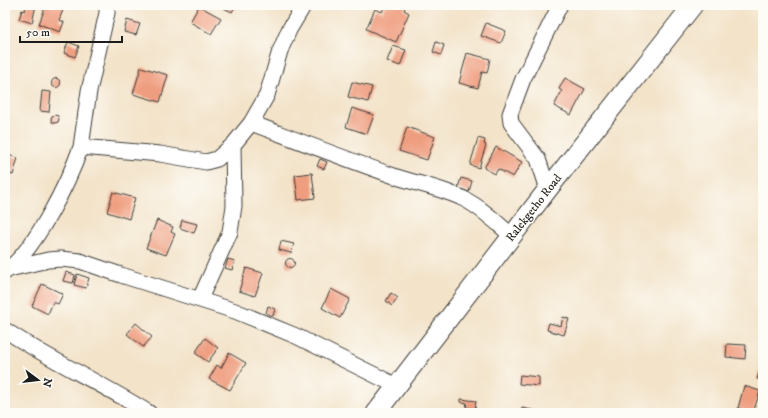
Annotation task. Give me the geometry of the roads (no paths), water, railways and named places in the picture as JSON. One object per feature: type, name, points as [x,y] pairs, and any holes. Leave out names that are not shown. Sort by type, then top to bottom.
[{"type":"main road","name":"Ralekgetho Road","points":[[376,413],[548,189],[693,5]]},
{"type":"lane","points":[[7,271],[23,255],[40,229],[73,168],[81,147],[90,92],[108,13],[107,5]]},
{"type":"lane","points":[[81,147],[160,154],[206,162],[217,159],[233,145],[251,123],[266,96],[280,51],[289,30],[304,5]]},
{"type":"lane","points":[[548,189],[538,159],[511,123],[510,114],[523,79],[560,5]]},
{"type":"lane","points":[[251,123],[396,176],[441,190],[464,200],[485,213],[512,236]]},
{"type":"lane","points":[[200,299],[232,225],[234,206],[233,145]]},
{"type":"lane","points":[[7,271],[48,260],[61,259],[80,261],[235,311],[296,336],[397,386]]},
{"type":"lane","points":[[5,330],[58,362],[149,413]]}]
